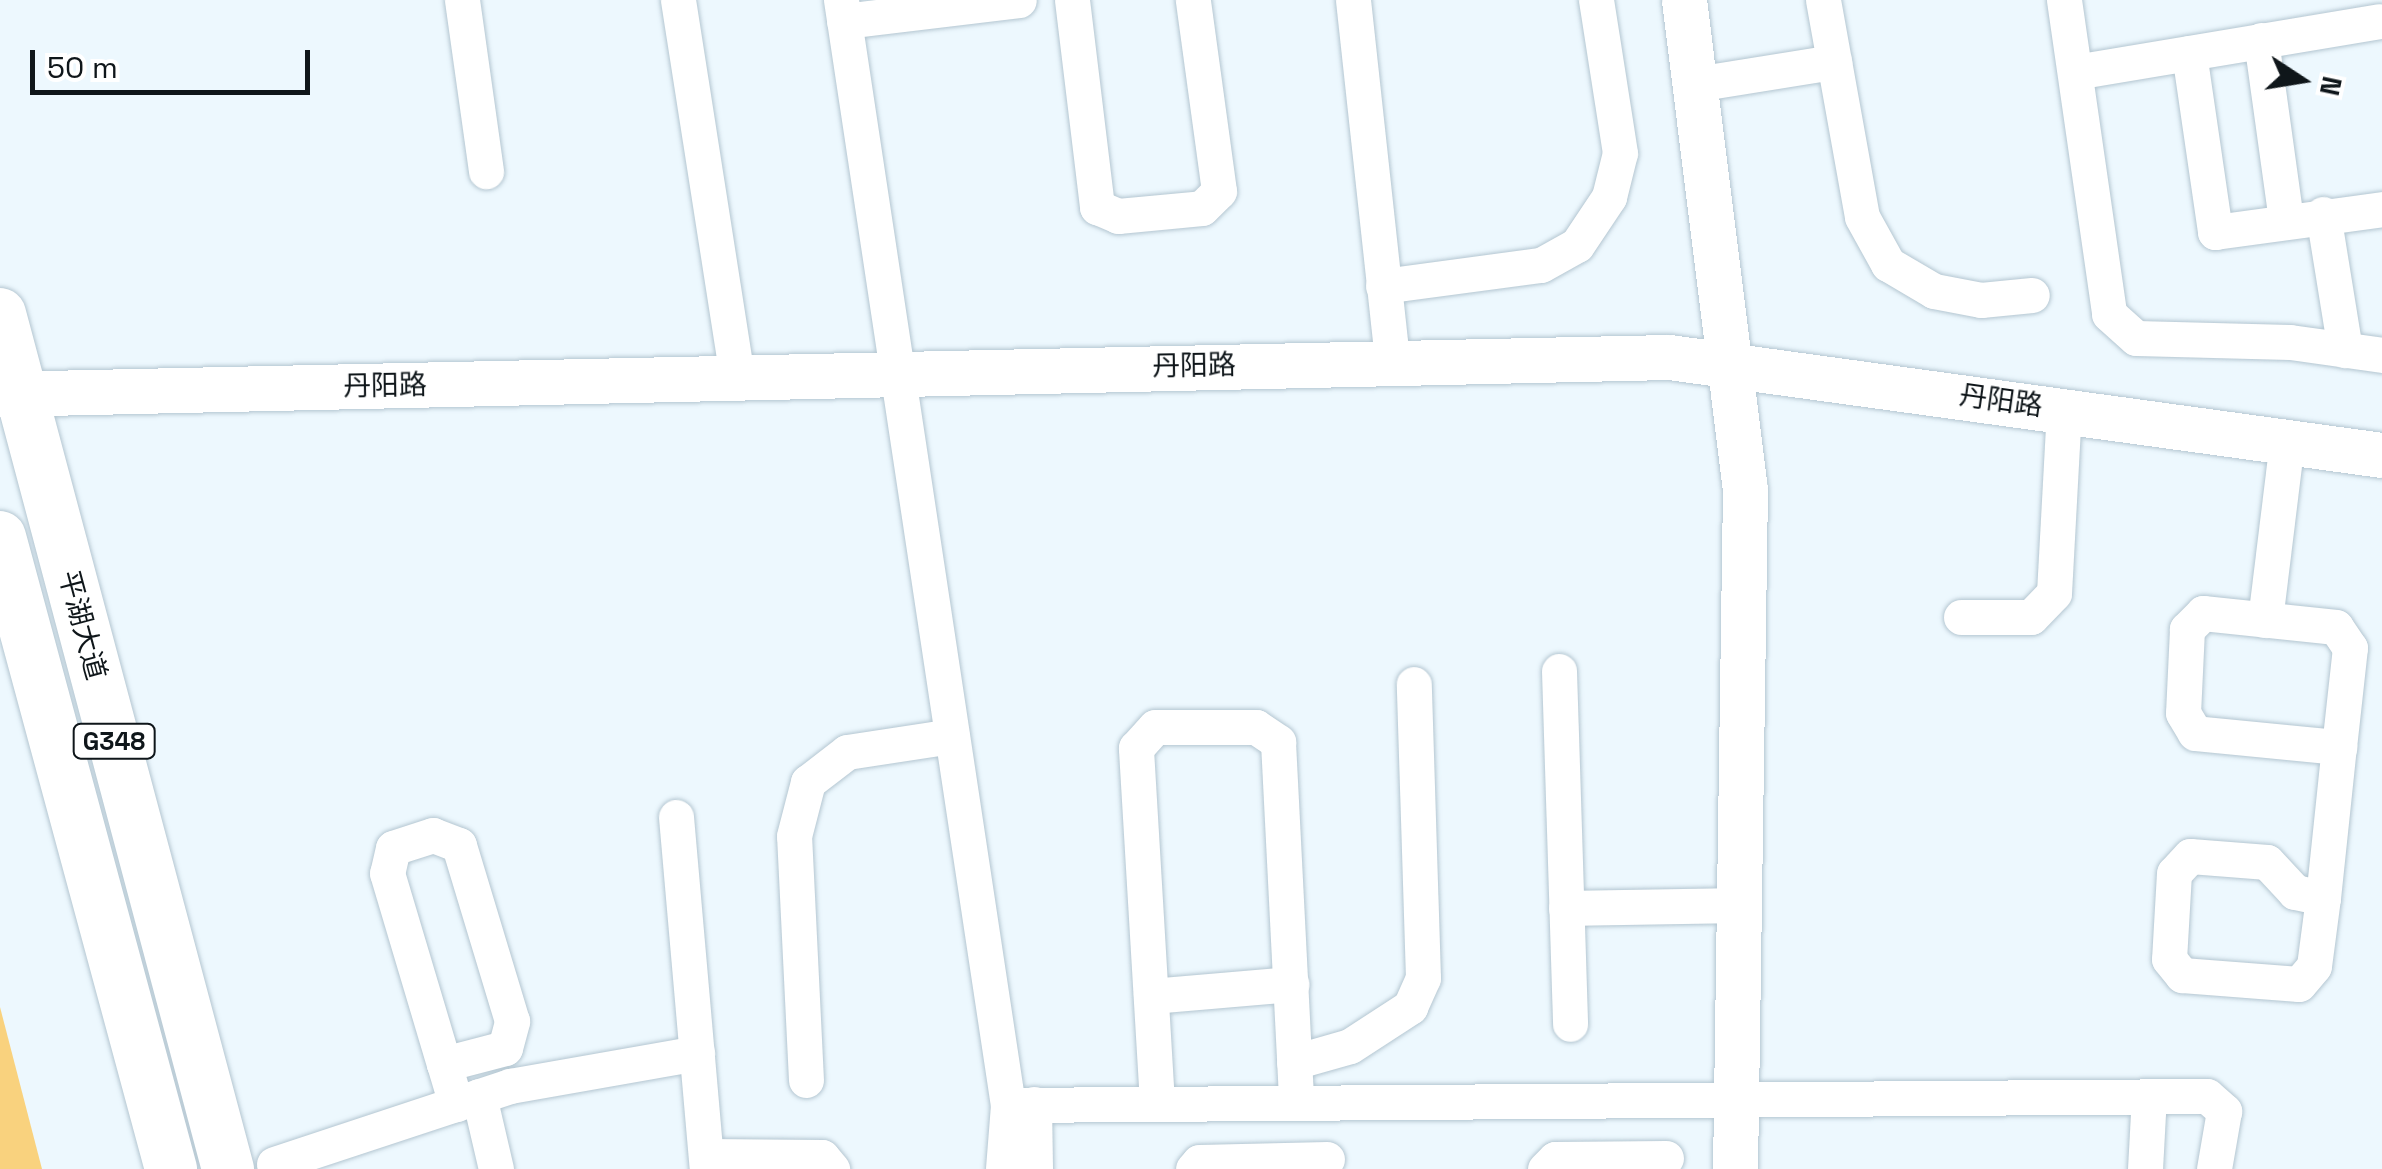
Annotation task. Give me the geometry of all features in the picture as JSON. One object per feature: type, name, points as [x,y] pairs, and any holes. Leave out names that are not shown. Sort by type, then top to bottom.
[{"type":"highway","name":"平湖大道","points":[[0,314],[11,394],[251,1166]]},
{"type":"highway","name":"平湖大道","points":[[0,537],[171,1169]]},
{"type":"main road","points":[[1684,0],[1735,361],[1746,489],[1735,1169]]},
{"type":"main road","name":"丹阳路","points":[[11,394],[1392,360],[1735,361],[2382,456]]},
{"type":"street","points":[[462,0],[486,172]]},
{"type":"street","points":[[678,0],[737,376]]},
{"type":"street","points":[[1018,0],[842,10],[952,736],[1035,1169]]},
{"type":"street","points":[[1072,0],[1098,207],[1118,216],[1202,208],[1219,191],[1193,0]]},
{"type":"street","points":[[1353,0],[1392,360]]},
{"type":"street","points":[[1384,286],[1541,265],[1577,245],[1610,198],[1620,153],[1596,0]]},
{"type":"street","points":[[1823,0],[1862,217],[1888,264],[1934,291],[1981,300],[2032,295]]},
{"type":"street","points":[[2064,0],[2109,314],[2136,338],[2372,346],[2322,214]]},
{"type":"street","points":[[2075,72],[2261,40],[2379,14]]},
{"type":"street","points":[[2261,40],[2286,220]]},
{"type":"street","points":[[2189,53],[2214,232],[2322,214],[2382,210]]},
{"type":"street","points":[[1696,84],[1834,62]]},
{"type":"street","points":[[1962,617],[2031,617],[2054,592],[2064,409]]},
{"type":"street","points":[[2265,620],[2287,442]]},
{"type":"street","points":[[2322,898],[2295,892],[2267,862],[2190,856],[2174,873],[2168,959],[2182,974],[2299,984],[2314,966],[2340,747],[2350,648],[2336,627],[2203,613],[2187,629],[2183,712],[2195,732],[2340,747]]},
{"type":"street","points":[[1559,672],[1570,1024]]},
{"type":"street","points":[[1294,1062],[1350,1046],[1410,1007],[1423,978],[1414,684]]},
{"type":"street","points":[[1157,1102],[1136,748],[1155,727],[1256,727],[1278,742],[1294,1062],[1311,1100],[1328,1164],[1198,1162],[1193,1169]]},
{"type":"street","points":[[806,1080],[794,836],[802,794],[824,763],[847,752],[952,736]]},
{"type":"street","points":[[676,817],[706,1162],[822,1157],[832,1169]]},
{"type":"street","points":[[444,1064],[505,1048],[512,1021],[459,845],[433,835],[393,848],[387,873],[444,1064],[468,1100],[496,1169]]},
{"type":"street","points":[[1566,908],[1740,905]]},
{"type":"street","points":[[1151,996],[1290,984]]},
{"type":"street","points":[[251,1166],[468,1100],[604,1064],[696,1053]]},
{"type":"street","points":[[1021,1104],[1738,1094],[2206,1096],[2224,1111],[2214,1169]]},
{"type":"street","points":[[1545,1169],[1555,1159],[1665,1164],[1671,1096]]},
{"type":"street","points":[[2145,1169],[2149,1096]]},
{"type":"street","points":[[1004,1169],[1021,1104]]},
{"type":"shaded area","points":[[0,1007],[42,1169],[0,1169]]}]
